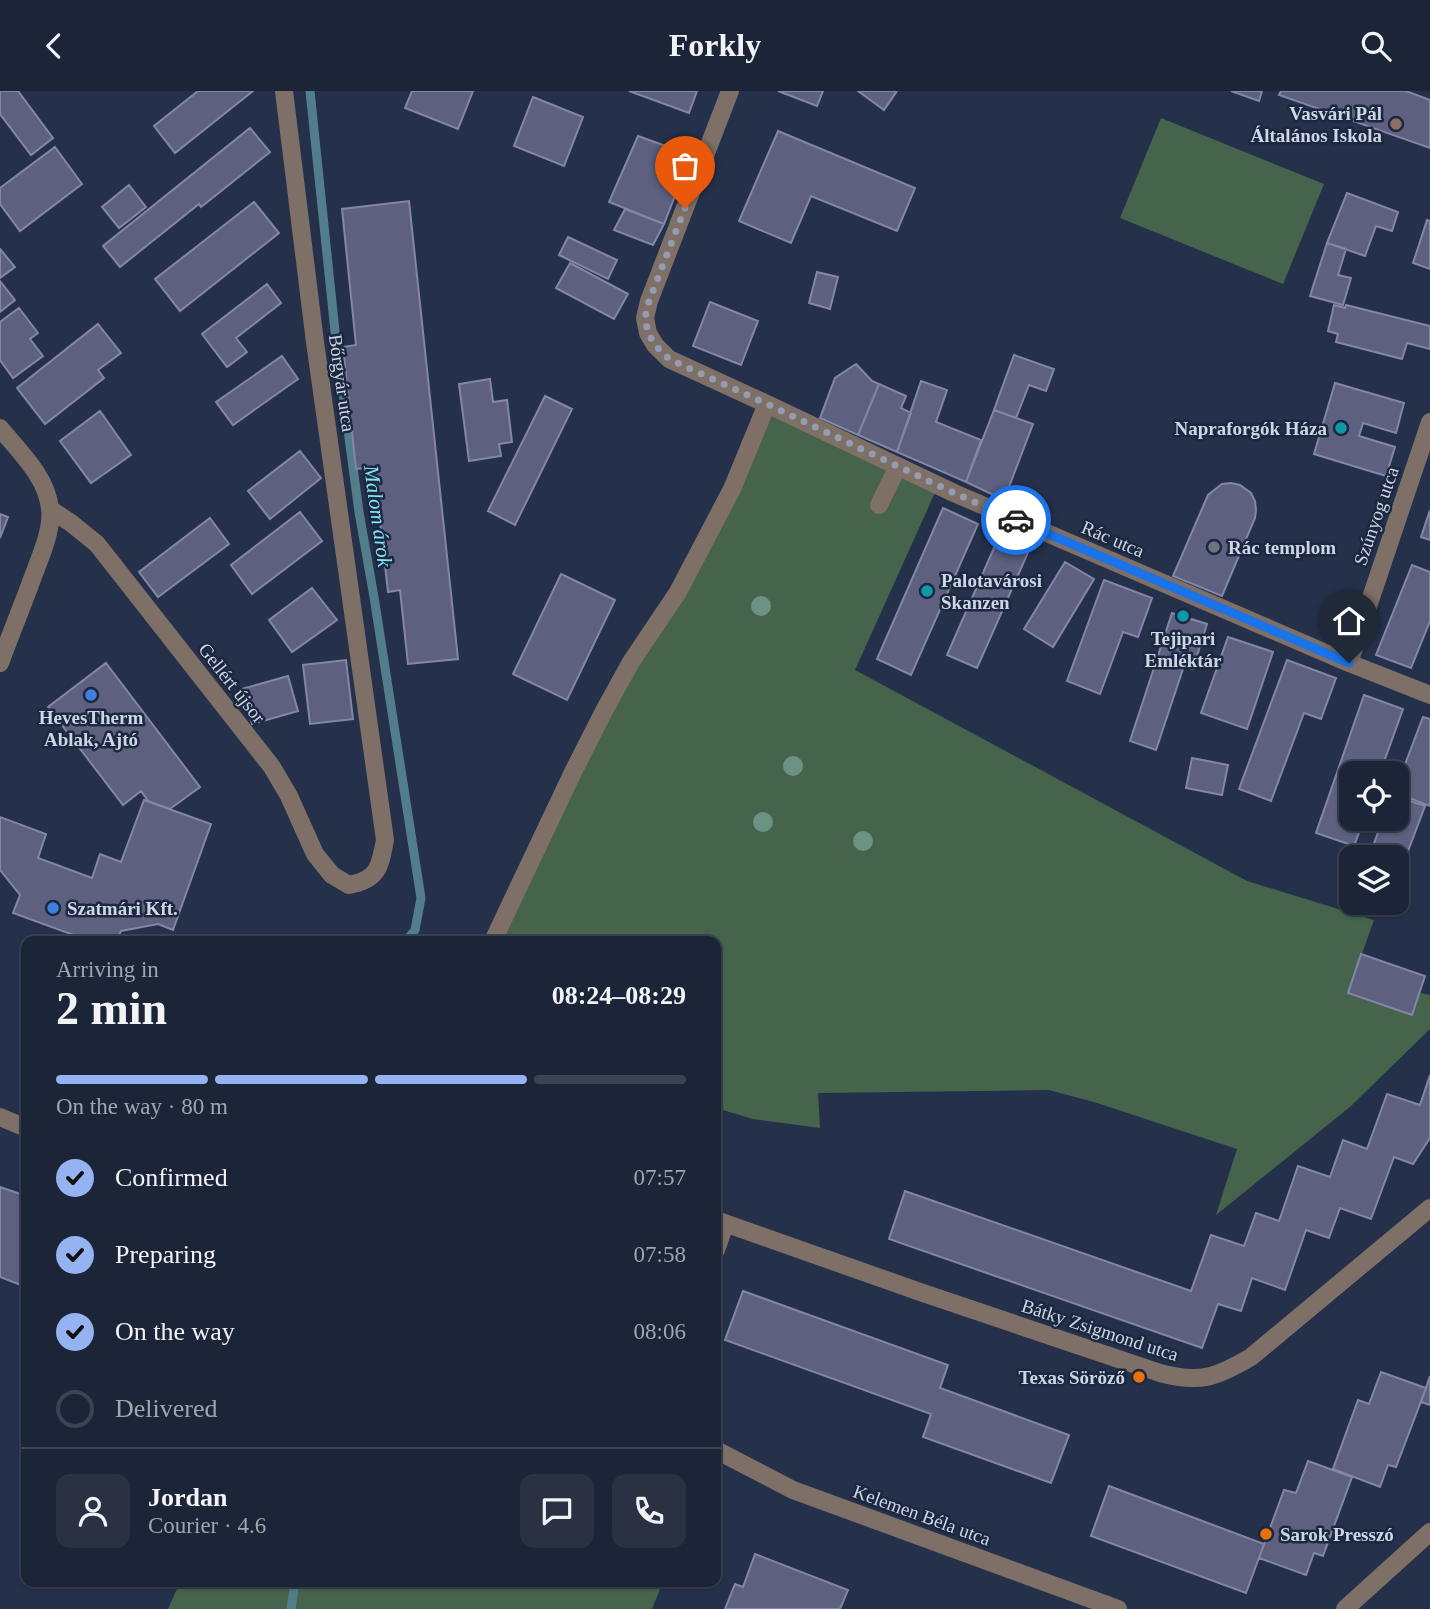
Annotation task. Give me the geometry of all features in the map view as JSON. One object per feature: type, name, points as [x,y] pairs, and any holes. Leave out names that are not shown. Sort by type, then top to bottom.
[{"type":"street","name":"Bőrgyár utca","points":[[284,91],[317,355],[385,840],[381,862],[365,882]]},
{"type":"street","name":"Rác utca","points":[[730,91],[649,301],[645,318],[648,333],[655,345],[669,359],[954,493],[1349,663],[1430,695]]},
{"type":"street","points":[[495,936],[605,709],[631,662],[678,592],[732,489],[767,404]]},
{"type":"street","name":"Szúnyog utca","points":[[1349,663],[1430,422]]},
{"type":"street","points":[[0,428],[33,468],[43,486],[50,509],[50,527],[0,663]]},
{"type":"street","points":[[879,505],[898,466]]},
{"type":"street","name":"Gellért újsor","points":[[50,509],[97,544],[272,767],[289,796],[315,854],[332,875],[349,885],[365,882]]},
{"type":"street","points":[[0,1117],[21,1126]]},
{"type":"street","name":"Bátky Zsigmond utca","points":[[721,1222],[1160,1373],[1177,1378],[1203,1379],[1227,1372],[1251,1357],[1430,1208]]},
{"type":"street","name":"Kelemen Béla utca","points":[[721,1453],[793,1490],[1118,1609]]},
{"type":"street","points":[[1345,1609],[1430,1532]]},
{"type":"green space","points":[[1161,118],[1324,184],[1283,284],[1120,218]]},
{"type":"green space","points":[[767,404],[938,486],[855,670],[1247,881],[1339,909],[1339,915],[1358,915],[1374,920],[1348,993],[1412,1015],[1420,993],[1430,995],[1430,1029],[1351,1106],[1216,1215],[1237,1149],[1049,1090],[818,1093],[820,1128],[753,1119],[721,1109],[721,936],[495,936],[573,772],[678,592]]},
{"type":"green space","points":[[178,1587],[661,1587],[652,1609],[168,1609]]},
{"type":"building","points":[[0,91],[18,91],[53,138],[31,155],[0,114]]},
{"type":"building","points":[[198,91],[253,91],[175,153],[154,126]]},
{"type":"building","points":[[412,91],[473,91],[458,129],[405,108]]},
{"type":"building","points":[[629,91],[697,91],[689,113]]},
{"type":"building","points":[[778,91],[823,91],[817,106]]},
{"type":"building","points":[[858,91],[897,91],[884,110]]},
{"type":"building","points":[[1231,91],[1262,91],[1259,101]]},
{"type":"building","name":"Vasvári Pál Általános Iskola","points":[[1281,91],[1406,91],[1430,100],[1430,148],[1279,95]]},
{"type":"building","points":[[533,97],[583,117],[564,166],[514,146]]},
{"type":"building","points":[[250,128],[270,152],[120,267],[103,246]]},
{"type":"building","points":[[778,131],[915,188],[897,231],[811,196],[791,243],[739,221]]},
{"type":"building","points":[[638,136],[691,155],[664,224],[609,202]]},
{"type":"building","points":[[55,147],[82,184],[20,231],[0,204],[0,188]]},
{"type":"building","points":[[129,185],[146,207],[119,228],[102,207]]},
{"type":"building","points":[[1347,193],[1398,212],[1392,231],[1376,226],[1365,256],[1327,243]]},
{"type":"building","points":[[409,201],[458,659],[408,664],[400,590],[388,592],[374,467],[356,469],[343,347],[356,345],[342,209]]},
{"type":"building","points":[[254,202],[279,233],[180,311],[155,279]]},
{"type":"building","points":[[625,209],[664,224],[653,245],[614,230]]},
{"type":"building","points":[[1427,220],[1430,221],[1430,269],[1413,263]]},
{"type":"building","points":[[568,237],[617,260],[608,279],[559,255]]},
{"type":"building","points":[[1327,243],[1346,249],[1338,275],[1351,278],[1343,305],[1310,296]]},
{"type":"building","points":[[0,249],[15,267],[0,278]]},
{"type":"building","points":[[570,263],[628,294],[614,319],[556,288]]},
{"type":"building","points":[[817,272],[838,277],[830,309],[809,303]]},
{"type":"building","points":[[0,281],[15,300],[0,312]]},
{"type":"building","points":[[267,284],[281,303],[236,338],[247,352],[227,367],[202,334]]},
{"type":"building","points":[[710,302],[758,321],[741,365],[693,346]]},
{"type":"building","points":[[1334,305],[1345,308],[1346,305],[1430,326],[1430,349],[1407,343],[1402,359],[1336,342],[1338,334],[1328,331]]},
{"type":"building","points":[[19,308],[38,333],[30,339],[43,356],[13,378],[0,360],[0,322]]},
{"type":"building","points":[[98,324],[121,353],[98,370],[104,378],[45,424],[17,388]]},
{"type":"building","points":[[1014,355],[1054,369],[1046,391],[1029,385],[1016,418],[994,410]]},
{"type":"building","points":[[282,356],[298,379],[233,425],[216,402]]},
{"type":"building","points":[[856,364],[872,381],[879,384],[858,435],[820,418],[835,378]]},
{"type":"building","points":[[490,379],[493,402],[507,400],[512,442],[499,444],[501,456],[469,461],[459,384]]},
{"type":"building","points":[[921,381],[947,390],[936,422],[981,440],[966,482],[897,452]]},
{"type":"building","name":"Napraforgók Háza","points":[[1335,383],[1404,403],[1396,433],[1363,423],[1359,436],[1395,447],[1386,476],[1314,454]]},
{"type":"building","points":[[879,384],[906,396],[901,408],[911,413],[897,452],[858,435]]},
{"type":"building","points":[[545,396],[572,409],[515,525],[488,511]]},
{"type":"building","points":[[994,410],[1033,424],[1004,500],[966,482]]},
{"type":"building","points":[[100,411],[131,455],[91,483],[60,441]]},
{"type":"building","points":[[300,451],[321,478],[270,519],[248,491]]},
{"type":"building","name":"Rác templom","points":[[1222,484],[1240,485],[1251,493],[1256,510],[1222,596],[1173,576],[1208,495]]},
{"type":"building","name":"Palotavárosi Skanzen","points":[[943,508],[978,524],[911,675],[877,659]]},
{"type":"building","points":[[1430,510],[1430,540],[1421,537]]},
{"type":"building","points":[[300,512],[322,541],[252,594],[231,565]]},
{"type":"building","points":[[0,514],[8,517],[0,538]]},
{"type":"building","points":[[210,518],[229,544],[158,597],[139,572]]},
{"type":"building","points":[[1000,534],[1030,548],[977,668],[947,655]]},
{"type":"building","points":[[1065,562],[1094,579],[1053,647],[1024,629]]},
{"type":"building","points":[[1412,565],[1430,572],[1430,621],[1411,668],[1376,655]]},
{"type":"building","points":[[561,574],[615,600],[567,700],[513,674]]},
{"type":"building","points":[[1104,580],[1152,598],[1138,637],[1123,632],[1100,694],[1067,681]]},
{"type":"building","points":[[312,588],[337,620],[292,652],[269,620]]},
{"type":"building","points":[[1172,613],[1207,624],[1193,669],[1184,666],[1156,750],[1130,741]]},
{"type":"building","points":[[1228,637],[1273,652],[1247,729],[1201,713]]},
{"type":"building","points":[[346,660],[353,719],[310,724],[303,665]]},
{"type":"building","points":[[1287,660],[1336,678],[1321,719],[1304,713],[1271,801],[1239,789]]},
{"type":"building","points":[[106,663],[200,787],[170,809],[148,801],[141,791],[123,805],[48,707]]},
{"type":"building","points":[[288,676],[298,711],[252,724],[242,689]]},
{"type":"building","points":[[1364,695],[1403,709],[1384,761],[1341,761]]},
{"type":"building","points":[[1423,717],[1430,719],[1430,806],[1409,798],[1409,761],[1406,761]]},
{"type":"building","points":[[1192,758],[1228,765],[1222,795],[1186,788]]},
{"type":"building","points":[[1339,767],[1339,831],[1360,831],[1354,845],[1316,833]]},
{"type":"building","points":[[144,800],[211,824],[173,930],[158,924],[121,931],[118,936],[76,936],[13,913],[20,895],[0,870],[0,817],[46,834],[38,858],[92,878],[100,854],[121,862]]},
{"type":"building","points":[[1409,800],[1425,806],[1409,848],[1409,845],[1373,845],[1379,831],[1409,831]]},
{"type":"building","points":[[1361,954],[1425,976],[1412,1015],[1348,993]]},
{"type":"building","points":[[1430,1075],[1430,1138],[1413,1164],[1394,1157],[1371,1219],[1340,1208],[1329,1238],[1306,1230],[1285,1290],[1252,1278],[1241,1311],[1218,1304],[1202,1348],[889,1239],[905,1191],[1191,1291],[1211,1235],[1244,1246],[1256,1213],[1279,1221],[1298,1166],[1330,1177],[1343,1140],[1367,1149],[1387,1094],[1420,1105]]},
{"type":"building","points":[[0,1187],[21,1194],[21,1285],[0,1277]]},
{"type":"building","points":[[743,1291],[948,1365],[940,1388],[1069,1435],[1051,1483],[923,1437],[931,1414],[725,1340]]},
{"type":"building","points":[[1381,1372],[1426,1388],[1396,1467],[1388,1465],[1380,1487],[1333,1469],[1358,1400],[1369,1404]]},
{"type":"building","points":[[1430,1376],[1430,1405],[1421,1402]]},
{"type":"building","points":[[1308,1461],[1352,1477],[1323,1556],[1314,1553],[1306,1575],[1259,1558],[1284,1490],[1296,1493]]},
{"type":"building","points":[[1109,1486],[1264,1544],[1246,1593],[1091,1536]]},
{"type":"building","points":[[755,1554],[848,1590],[840,1609],[725,1609],[735,1584],[743,1587]]},
{"type":"waterway","name":"Malom árok","points":[[310,91],[336,341],[359,512],[421,898],[415,930],[410,936]]},
{"type":"waterway","points":[[291,1609],[294,1587]]},
{"type":"way so far","points":[[685,208],[645,318],[648,333],[655,345],[669,359],[1016,520]]},
{"type":"place","name":"Vasvári Pál Általános Iskola","points":[[1396,124]]},
{"type":"place","name":"Napraforgók Háza","points":[[1341,428]]},
{"type":"place","name":"Rác templom","points":[[1214,547]]},
{"type":"place","name":"Palotavárosi Skanzen","points":[[927,591]]},
{"type":"place","name":"Tejipari Emléktár","points":[[1183,616]]},
{"type":"place","name":"HevesTherm Ablak, Ajtó","points":[[91,695]]},
{"type":"place","name":"Szatmári Kft.","points":[[53,908]]},
{"type":"place","name":"Texas Söröző","points":[[1139,1377]]},
{"type":"place","name":"Sarok Presszó","points":[[1266,1534]]},
{"type":"route","points":[[1016,520],[1349,663]]}]
